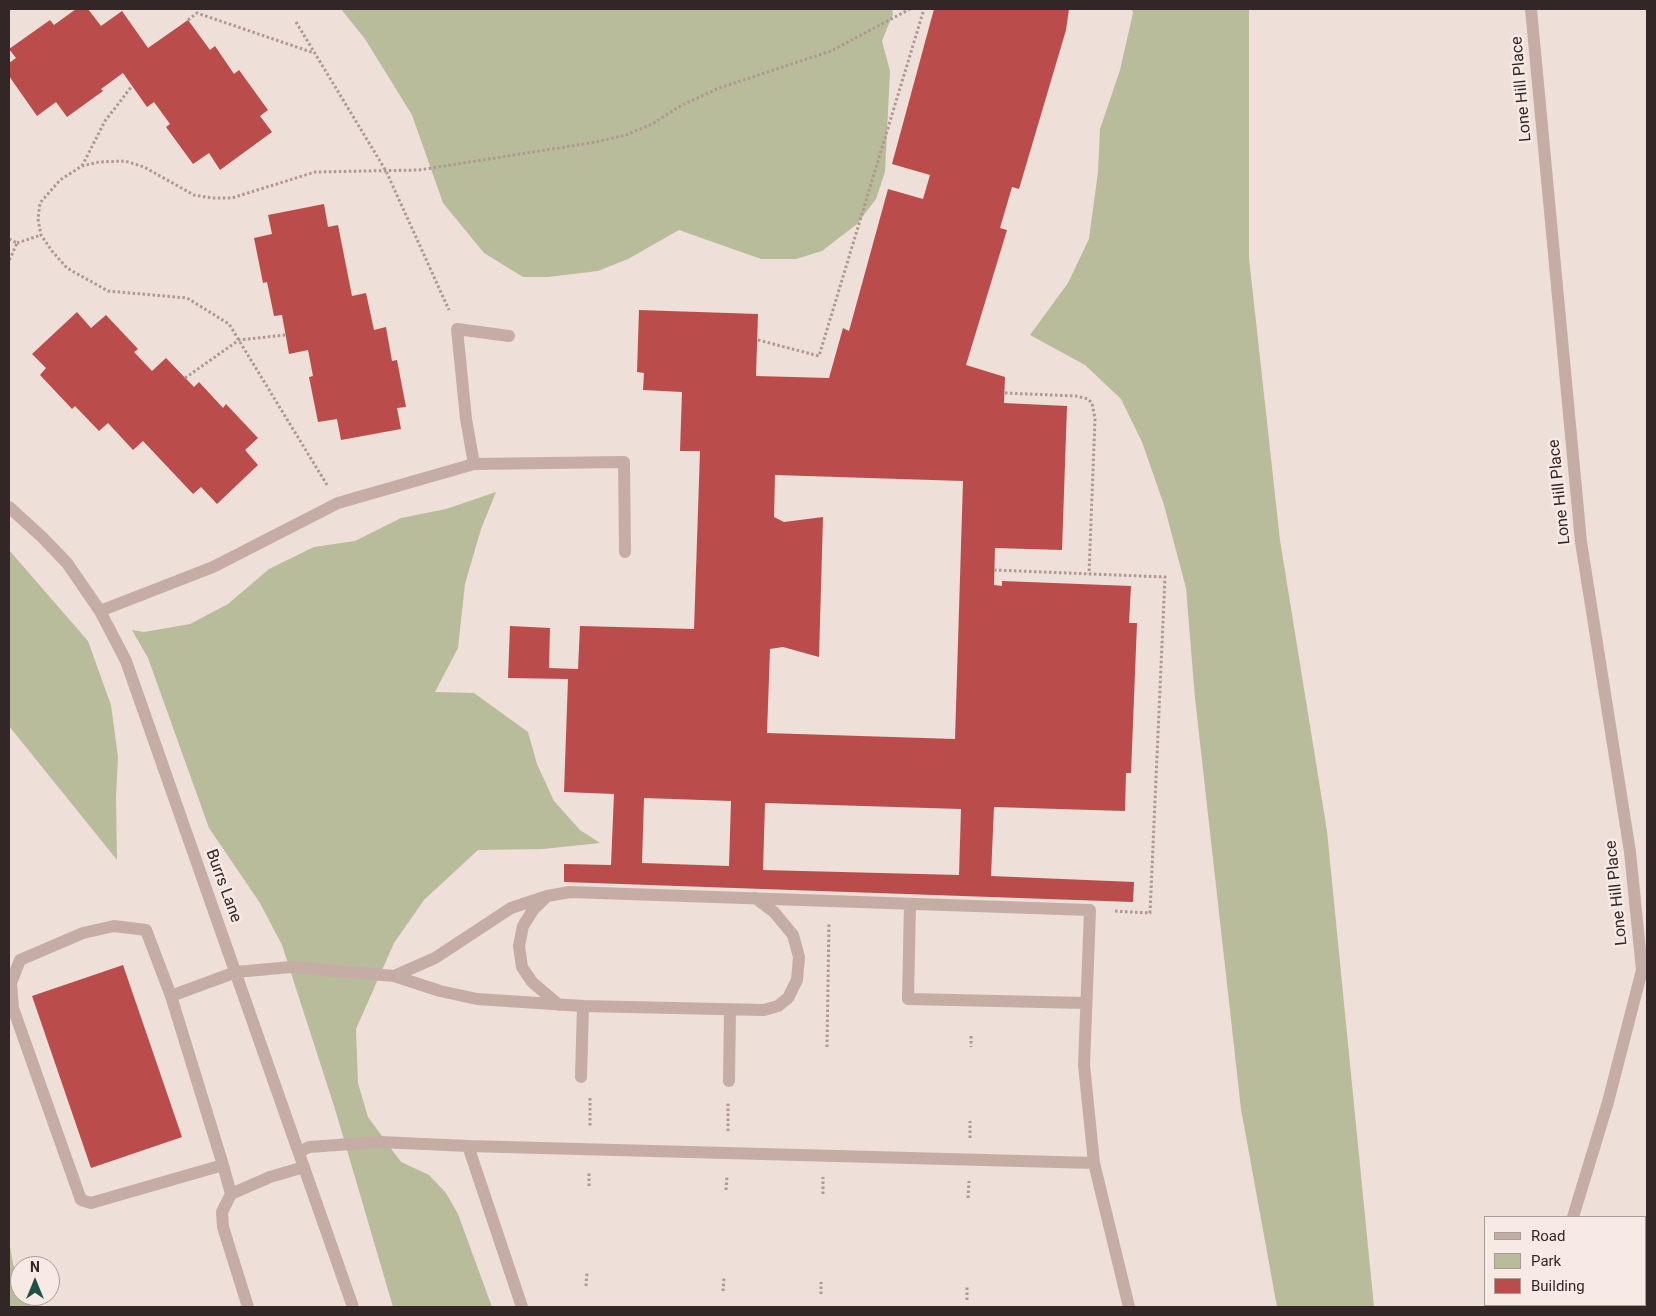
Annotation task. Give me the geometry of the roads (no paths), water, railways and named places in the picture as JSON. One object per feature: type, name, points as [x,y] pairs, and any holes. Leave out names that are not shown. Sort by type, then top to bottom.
[{"type":"street","name":"Lone Hill Place","points":[[1530,9],[1581,542],[1630,852],[1642,970],[1608,1102],[1573,1216]]},
{"type":"street","points":[[474,464],[466,419],[457,329],[509,336]]},
{"type":"street","points":[[100,611],[213,567],[338,502],[474,464],[624,462],[625,552]]},
{"type":"street","name":"Burrs Lane","points":[[9,507],[67,563],[100,611],[126,661],[353,1307]]},
{"type":"street","points":[[394,976],[435,958],[511,908],[547,896],[570,892],[1090,910],[1084,1065],[1094,1163],[1129,1307]]},
{"type":"street","points":[[547,896],[533,910],[523,926],[519,946],[522,966],[532,982],[559,1005]]},
{"type":"street","points":[[171,996],[236,972],[291,966],[394,976],[440,991],[477,998],[559,1005],[730,1011],[764,1010],[778,1006],[788,998],[797,980],[799,956],[793,934],[774,912],[755,898]]},
{"type":"street","points":[[910,904],[908,998],[1086,1003]]},
{"type":"street","points":[[223,1165],[92,1203],[81,1200],[12,1008],[11,983],[20,960],[83,933],[114,926],[146,930],[171,996],[223,1165],[231,1194]]},
{"type":"street","points":[[581,1077],[583,1006]]},
{"type":"street","points":[[729,1081],[730,1011]]},
{"type":"street","points":[[299,1152],[309,1147],[380,1142],[1094,1163]]},
{"type":"street","points":[[468,1146],[522,1307]]},
{"type":"street","points":[[248,1307],[222,1227],[222,1212],[231,1194],[270,1177],[304,1167]]}]
